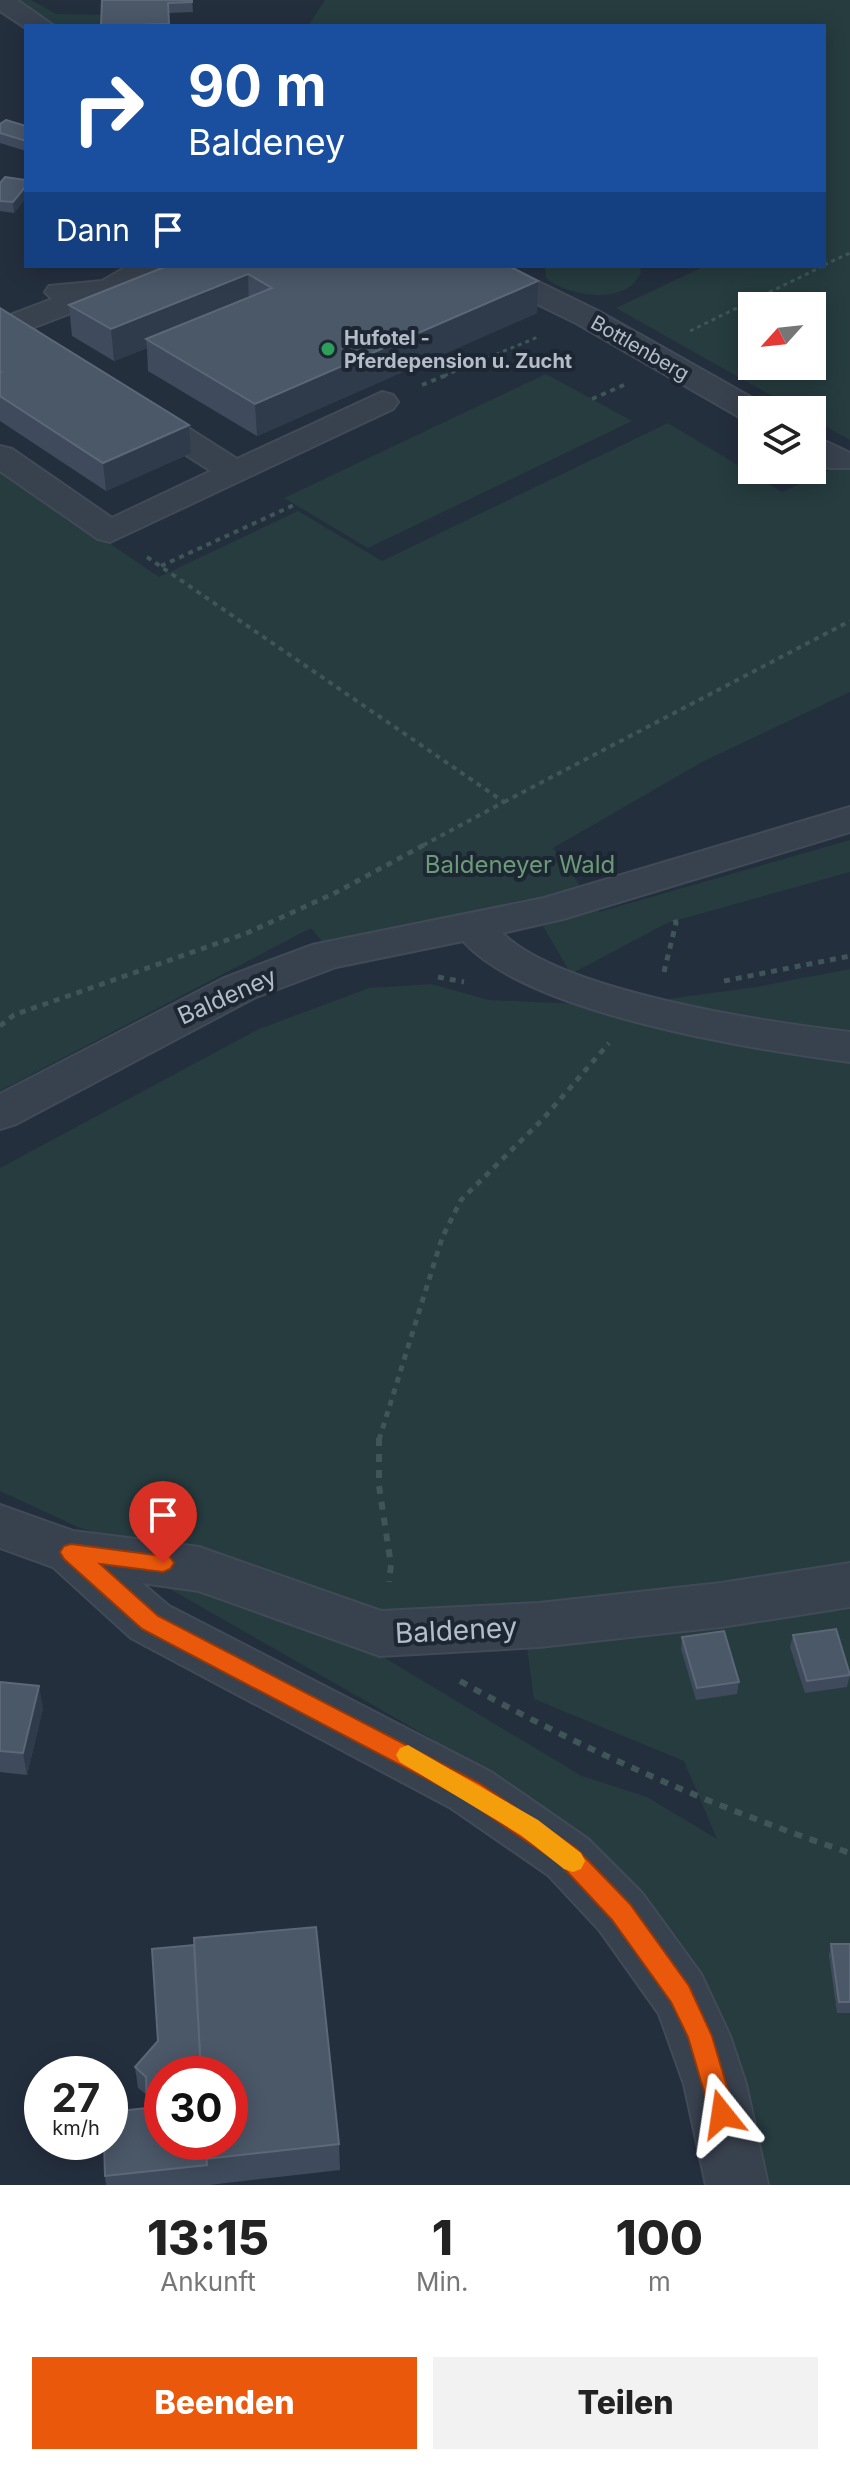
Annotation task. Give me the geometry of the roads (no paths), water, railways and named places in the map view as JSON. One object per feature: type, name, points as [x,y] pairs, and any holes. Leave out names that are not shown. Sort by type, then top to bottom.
[{"type":"street","points":[[0,0],[38,24]]},
{"type":"street","points":[[75,370],[8,327],[138,275],[143,268]]},
{"type":"street","name":"Bottlenberg","points":[[487,268],[587,317],[738,403]]},
{"type":"street","points":[[0,303],[22,294],[91,294]]},
{"type":"street","points":[[159,391],[122,400],[235,472]]},
{"type":"street","points":[[0,456],[110,532],[382,402]]},
{"type":"street","name":"Baldeney","points":[[0,1113],[164,1024],[252,983],[327,955],[549,910],[850,819]]},
{"type":"street","points":[[472,926],[500,954],[526,970],[639,1008],[733,1030],[850,1047]]},
{"type":"street","points":[[0,1526],[71,1552],[150,1622],[471,1790],[529,1827],[591,1878],[658,1959],[693,2022],[715,2084],[737,2185]]},
{"type":"street","name":"Baldeney","points":[[71,1552],[199,1569],[380,1634],[539,1625],[721,1605],[850,1585]]},
{"type":"place","name":"Hufotel - Pferdepension u. Zucht","points":[[328,349]]},
{"type":"park label","name":"Baldeneyer Wald","points":[[520,864]]}]
